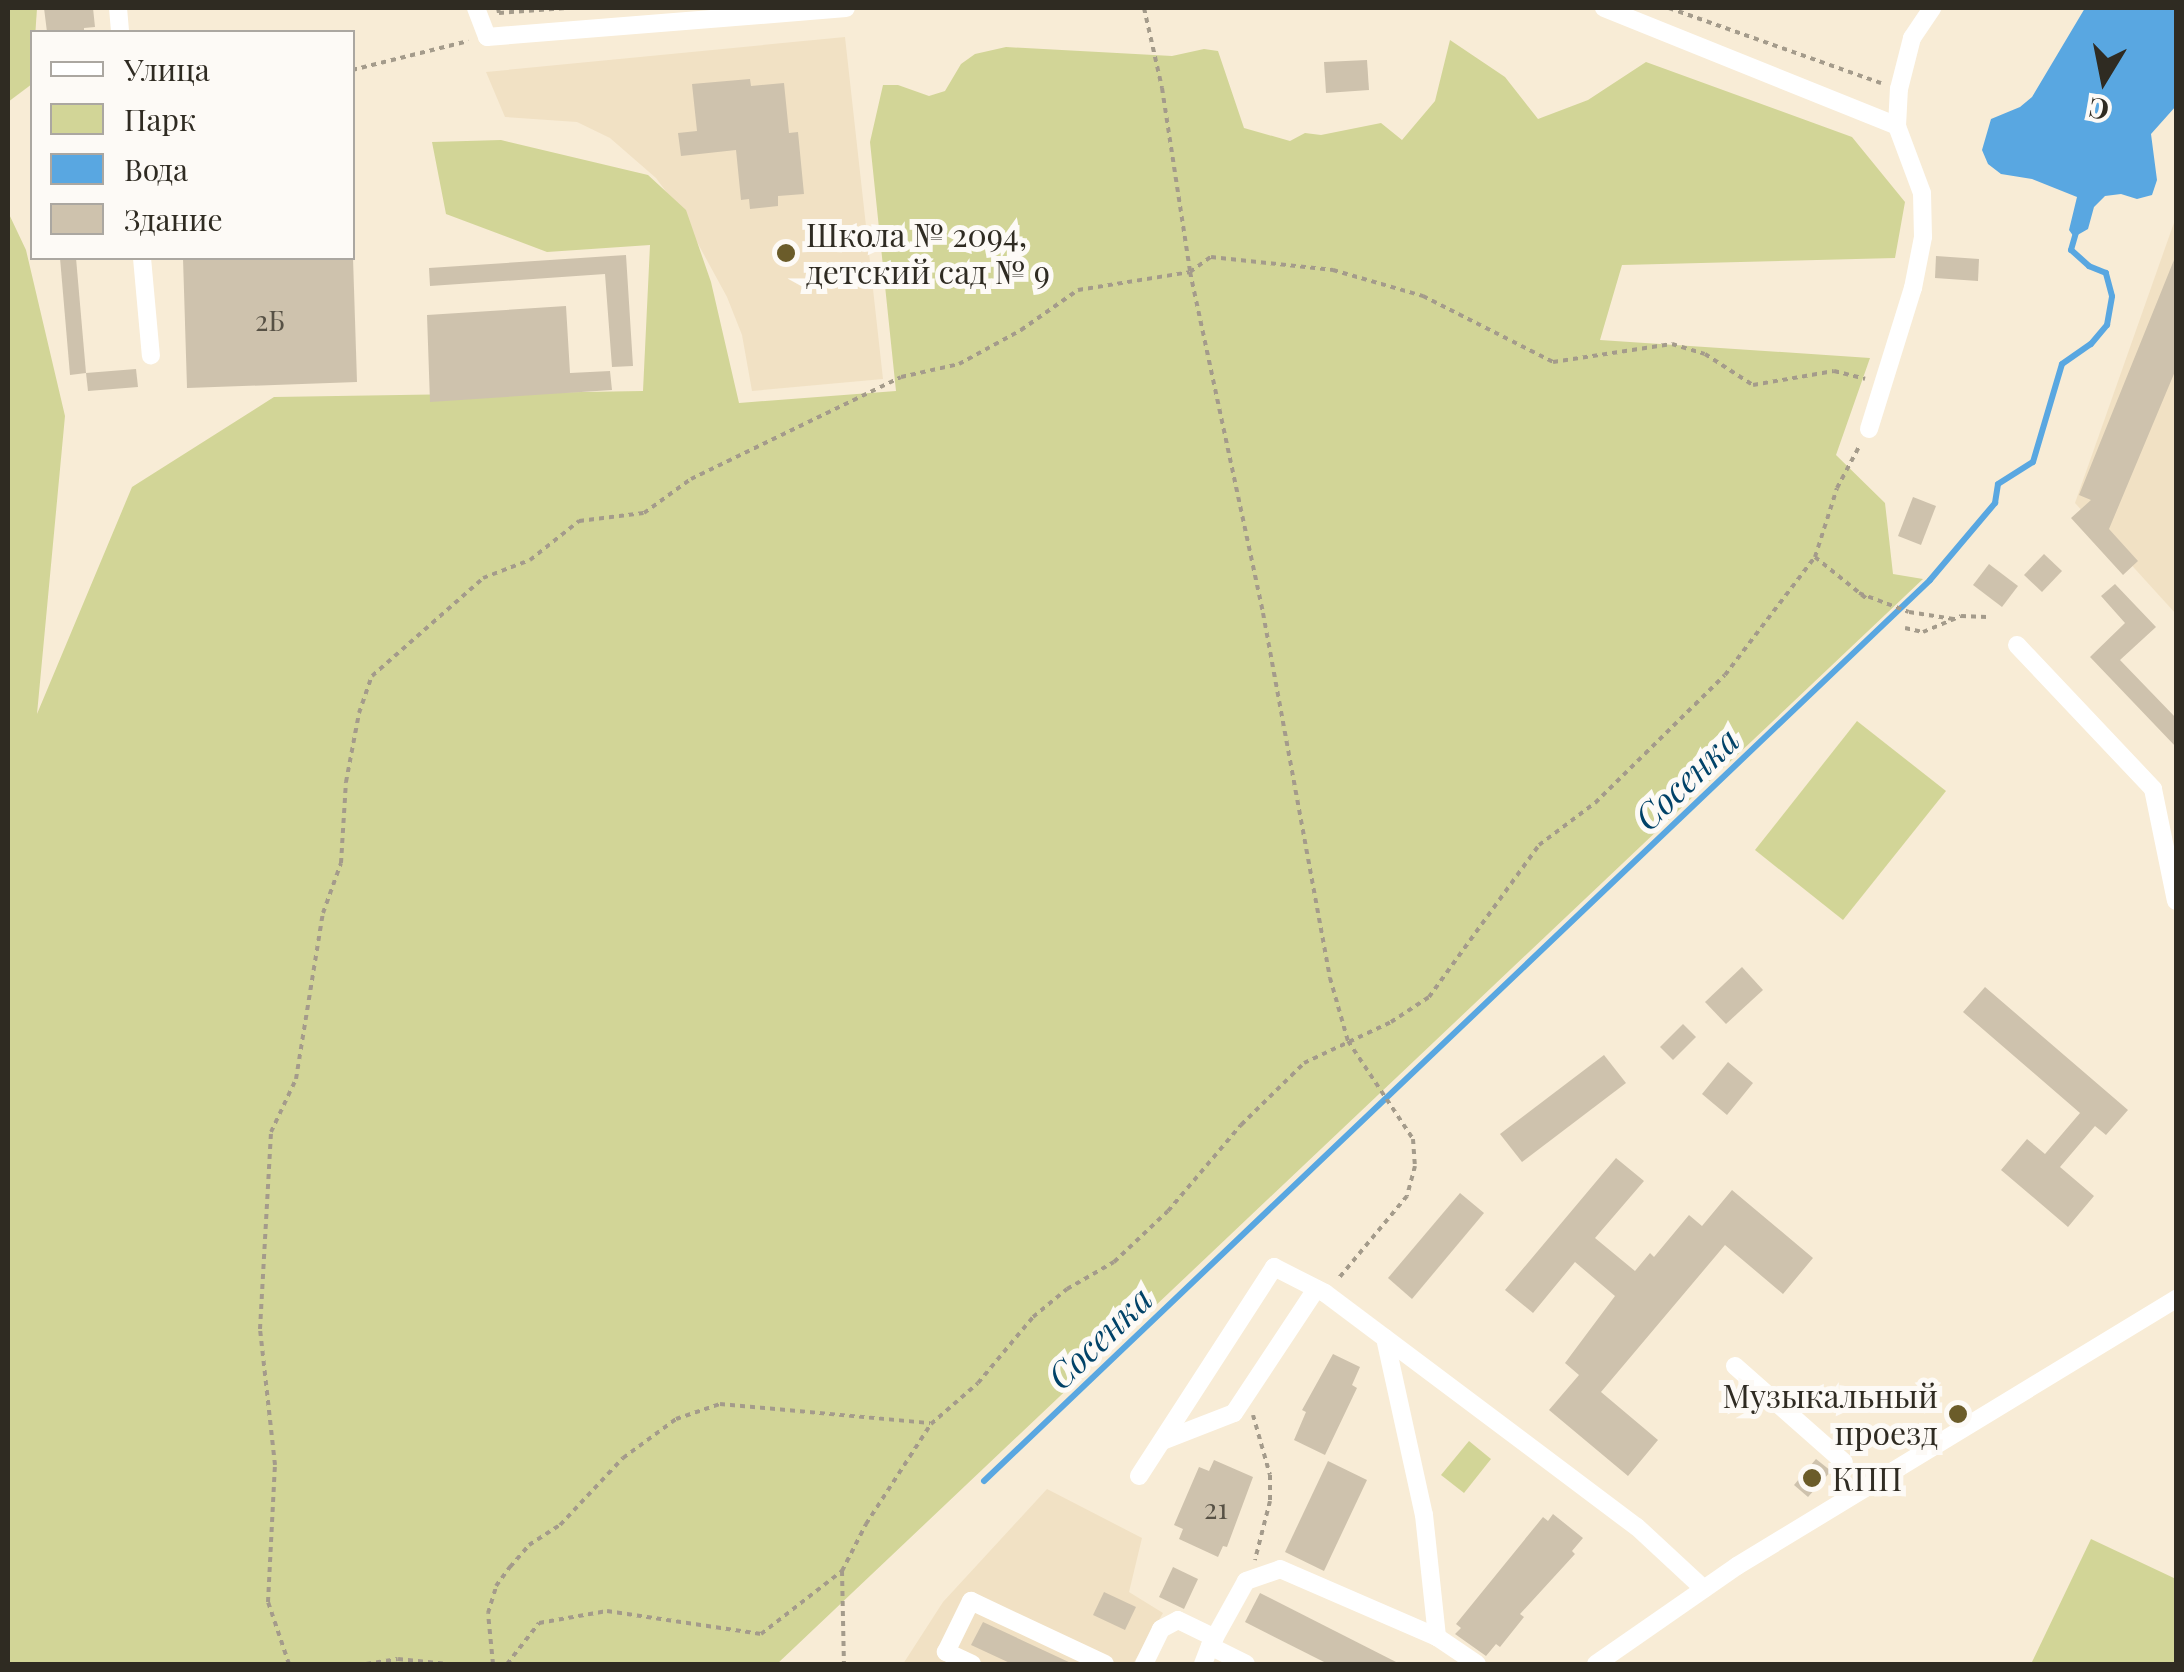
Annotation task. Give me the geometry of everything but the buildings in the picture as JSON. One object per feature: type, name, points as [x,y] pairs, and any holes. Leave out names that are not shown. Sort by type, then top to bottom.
[{"type":"street","points":[[476,8],[487,37],[846,8]]},
{"type":"street","points":[[1604,8],[1897,126]]},
{"type":"street","points":[[1869,429],[1913,288],[1923,238],[1922,193],[1897,126],[1899,89],[1912,38],[1932,8]]},
{"type":"street","points":[[142,260],[151,356]]},
{"type":"street","points":[[2017,645],[2153,789],[2176,901]]},
{"type":"street","points":[[1139,1476],[1274,1267],[1321,1291],[1385,1338],[1637,1527],[1704,1589]]},
{"type":"street","points":[[1162,1441],[1234,1413],[1321,1291]]},
{"type":"street","points":[[1596,1664],[1704,1589],[2176,1299]]},
{"type":"street","points":[[1385,1338],[1424,1515],[1437,1637]]},
{"type":"street","points":[[1735,1366],[1844,1462]]},
{"type":"street","points":[[1202,1664],[1246,1581],[1280,1569],[1437,1637],[1477,1664]]},
{"type":"street","points":[[972,1664],[946,1652],[971,1601],[1105,1664]]},
{"type":"street","points":[[1144,1664],[1160,1630],[1178,1620],[1246,1664]]},
{"type":"path","points":[[498,8],[499,13],[566,8]]},
{"type":"path","points":[[1144,8],[1162,88],[1190,272],[1264,613],[1330,978],[1348,1041],[1413,1139],[1415,1166],[1406,1196],[1321,1291]]},
{"type":"path","points":[[1670,8],[1899,89]]},
{"type":"path","points":[[355,69],[487,37]]},
{"type":"path","points":[[289,1664],[268,1602],[275,1465],[260,1329],[271,1132],[296,1079],[323,913],[340,863],[346,782],[358,714],[372,676],[484,578],[530,560],[579,521],[644,513],[690,479],[901,378],[959,364],[1022,330],[1078,290],[1190,272],[1210,257],[1333,270],[1423,296],[1554,362],[1672,344],[1705,354],[1753,385],[1834,371],[1884,384]]},
{"type":"path","points":[[507,1664],[539,1623],[607,1611],[761,1634],[842,1571],[866,1524],[931,1424],[978,1383],[1033,1317],[1067,1289],[1114,1262],[1168,1211],[1241,1125],[1304,1062],[1391,1022],[1429,997],[1539,845],[1595,803],[1725,674],[1815,557],[1837,488],[1869,429]]},
{"type":"path","points":[[1815,557],[1867,599]]},
{"type":"path","points":[[1860,593],[1910,612],[1953,619],[1987,617]]},
{"type":"path","points":[[1905,628],[1923,632],[1953,619]]},
{"type":"path","points":[[1246,1581],[1270,1501],[1270,1475],[1249,1390]]},
{"type":"path","points":[[494,1664],[488,1613],[496,1586],[510,1567],[529,1545],[560,1525],[623,1458],[676,1419],[720,1404],[931,1424]]},
{"type":"path","points":[[842,1571],[844,1664]]},
{"type":"path","points":[[366,1664],[398,1659],[448,1664]]},
{"type":"shaded area","name":"Школа № 2094, детский сад № 9","points":[[845,37],[883,379],[752,391],[742,335],[727,297],[679,209],[656,178],[610,138],[577,122],[505,117],[486,72]]},
{"type":"shaded area","points":[[2176,217],[2176,614],[2075,503]]},
{"type":"shaded area","points":[[1047,1489],[1142,1538],[1129,1592],[1163,1613],[1133,1664],[903,1664],[943,1602]]},
{"type":"green space","points":[[8,8],[37,8],[36,30],[30,30],[30,86],[8,102]]},
{"type":"green space","points":[[1450,40],[1505,77],[1538,119],[1588,100],[1646,62],[1852,137],[1905,202],[1895,258],[1622,265],[1600,340],[1870,358],[1836,455],[1885,503],[1893,574],[1923,579],[777,1664],[8,1664],[8,212],[26,250],[65,416],[37,714],[132,487],[274,397],[643,391],[650,245],[547,252],[446,214],[432,142],[501,140],[648,175],[686,210],[711,282],[739,403],[896,391],[870,142],[883,85],[898,85],[929,96],[945,91],[961,64],[975,54],[1006,47],[1172,56],[1204,49],[1218,51],[1244,128],[1290,141],[1305,133],[1321,135],[1381,123],[1402,140],[1435,101]]},
{"type":"green space","points":[[1857,721],[1946,791],[1843,920],[1755,850]]},
{"type":"green space","points":[[1469,1441],[1491,1459],[1464,1493],[1441,1475]]},
{"type":"green space","points":[[2091,1539],[2176,1579],[2176,1664],[2031,1664]]},
{"type":"water","points":[[2085,8],[2176,8],[2176,106],[2151,134],[2157,180],[2152,195],[2137,199],[2121,194],[2105,196],[2094,207],[2088,229],[2074,237],[2069,230],[2077,197],[2032,179],[2001,174],[1988,164],[1982,150],[1991,119],[2020,107],[2032,97]]},
{"type":"waterway","name":"Сосенка","points":[[984,1481],[1930,580],[1995,503],[1998,484],[2033,462],[2062,364],[2091,344],[2107,325],[2112,296],[2106,273],[2089,266],[2071,250],[2076,232]]},
{"type":"place","name":"Школа № 2094, детский сад № 9","points":[[786,253]]},
{"type":"place","name":"Музыкальный проезд","points":[[1958,1414]]},
{"type":"place","name":"КПП","points":[[1812,1478]]}]
